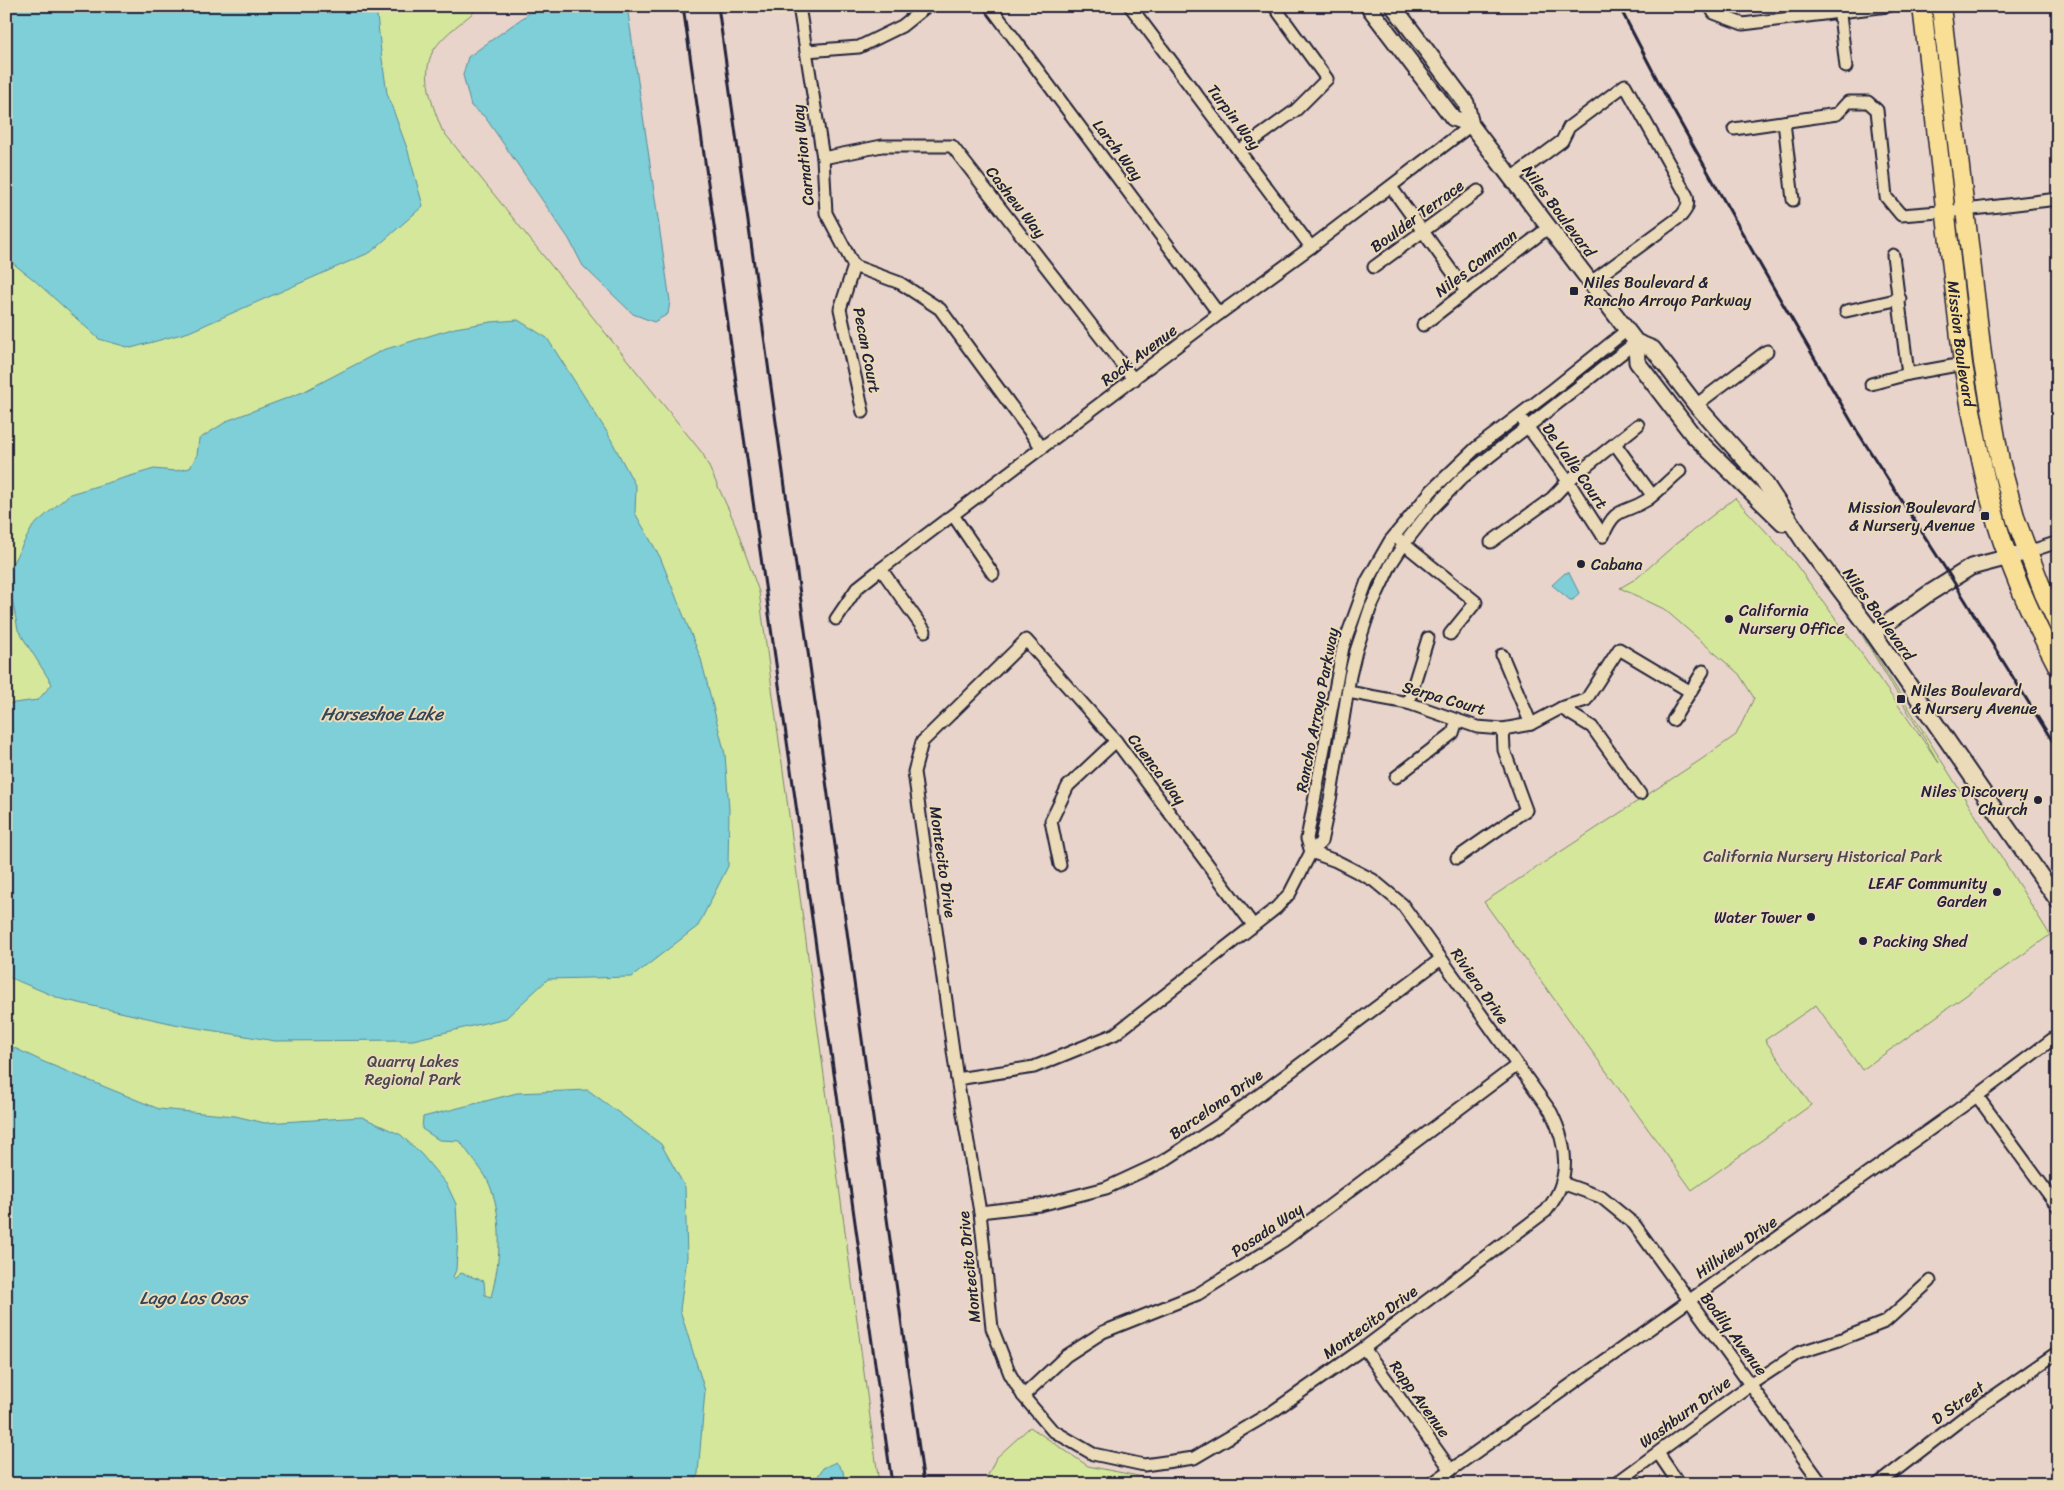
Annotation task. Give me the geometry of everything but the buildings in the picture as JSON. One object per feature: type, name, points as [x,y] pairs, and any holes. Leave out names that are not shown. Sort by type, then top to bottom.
[{"type":"main road","name":"Niles Boulevard","points":[[1368,6],[1452,118],[1471,125]]},
{"type":"main road","name":"Niles Boulevard","points":[[1393,6],[1466,103],[1471,125],[1632,336],[1653,348],[1696,405],[1763,480],[1806,545],[1873,633],[2058,902]]},
{"type":"main road","name":"Mission Boulevard","points":[[1922,6],[1963,364],[1983,470],[1998,526],[2027,605],[2058,667]]},
{"type":"main road","name":"Mission Boulevard","points":[[1941,6],[1983,363],[2000,461],[2016,520],[2058,624]]},
{"type":"main road","name":"Niles Boulevard","points":[[1632,336],[1637,362],[1693,435],[1806,545]]},
{"type":"main road","points":[[1873,633],[1928,594],[1971,567],[2028,552]]},
{"type":"street","name":"Carnation Way","points":[[799,6],[823,158],[826,213],[854,266]]},
{"type":"street","points":[[806,51],[859,47],[902,26],[927,6]]},
{"type":"street","name":"Larch Way","points":[[990,6],[1219,314]]},
{"type":"street","name":"Turpin Way","points":[[1130,6],[1311,248]]},
{"type":"street","points":[[1239,152],[1296,110],[1327,78],[1274,6]]},
{"type":"street","points":[[1710,6],[1714,14],[1743,24],[1839,9],[1888,6]]},
{"type":"street","points":[[1839,9],[1846,67]]},
{"type":"street","points":[[1512,178],[1562,142],[1569,127],[1625,85],[1687,196],[1687,210],[1591,282]]},
{"type":"street","points":[[1734,129],[1837,114],[1848,102],[1868,102],[1877,110],[1886,197],[1901,215],[1946,212],[2058,199]]},
{"type":"street","points":[[1784,122],[1793,200]]},
{"type":"street","name":"Rock Avenue","points":[[836,618],[857,588],[881,569],[1219,314],[1311,248],[1471,125]]},
{"type":"street","name":"Cashew Way","points":[[823,158],[882,146],[952,146],[1134,380]]},
{"type":"street","points":[[1391,187],[1466,291]]},
{"type":"street","name":"Boulder Terrace","points":[[1374,268],[1478,192]]},
{"type":"street","name":"Niles Common","points":[[1422,325],[1549,227]]},
{"type":"street","points":[[1894,255],[1908,374]]},
{"type":"street","points":[[854,266],[900,283],[940,308],[1042,448]]},
{"type":"street","name":"Pecan Court","points":[[854,266],[840,309],[863,412]]},
{"type":"street","points":[[1846,312],[1900,299]]},
{"type":"street","name":"Rancho Arroyo Parkway","points":[[1311,852],[1307,839],[1343,648],[1367,581],[1394,536],[1432,490],[1476,448],[1519,415],[1632,336]]},
{"type":"street","name":"Rancho Arroyo Parkway","points":[[957,1079],[1034,1067],[1115,1034],[1276,908],[1290,893],[1311,852],[1321,842],[1356,651],[1370,609],[1391,564],[1404,544],[1446,493],[1528,427],[1632,336]]},
{"type":"street","points":[[1696,405],[1767,351]]},
{"type":"street","points":[[1871,384],[1908,374],[1963,364]]},
{"type":"street","name":"De Valle Court","points":[[1519,415],[1568,481],[1603,536],[1610,519],[1652,495]]},
{"type":"street","points":[[1491,542],[1552,498],[1568,481],[1638,425]]},
{"type":"street","points":[[1615,444],[1652,495],[1680,471]]},
{"type":"street","points":[[953,516],[993,574]]},
{"type":"street","points":[[1394,536],[1476,602],[1450,634]]},
{"type":"street","points":[[2028,552],[2058,542]]},
{"type":"street","points":[[881,569],[925,631]]},
{"type":"street","points":[[1408,703],[1428,638]]},
{"type":"street","name":"Cuenca Way","points":[[1026,640],[1116,741],[1253,925]]},
{"type":"street","name":"Montecito Drive","points":[[1026,640],[922,742],[914,772],[957,1079],[980,1212],[992,1328],[1010,1374],[1023,1396],[1052,1430],[1093,1454],[1144,1465],[1194,1458],[1272,1412],[1364,1348],[1546,1211],[1555,1200],[1562,1183]]},
{"type":"street","name":"Serpa Court","points":[[1348,692],[1408,703],[1477,727],[1503,729],[1531,724],[1561,708],[1586,700],[1619,649],[1691,692]]},
{"type":"street","points":[[1502,655],[1531,724]]},
{"type":"street","points":[[1673,720],[1703,671]]},
{"type":"street","points":[[1561,708],[1592,727],[1640,794]]},
{"type":"street","points":[[1396,777],[1453,733],[1458,721]]},
{"type":"street","points":[[1457,858],[1526,810],[1504,750],[1503,729]]},
{"type":"street","points":[[1060,865],[1052,821],[1068,786],[1116,741]]},
{"type":"street","name":"Riviera Drive","points":[[1311,852],[1336,861],[1373,880],[1402,904],[1516,1066],[1551,1112],[1561,1132],[1565,1149],[1562,1183]]},
{"type":"street","name":"Barcelona Drive","points":[[980,1212],[1040,1205],[1106,1188],[1162,1162],[1219,1125],[1441,959]]},
{"type":"street","name":"Hillview Drive","points":[[1431,1484],[1977,1096],[2058,1035]]},
{"type":"street","name":"Posada Way","points":[[1023,1396],[1066,1356],[1103,1332],[1198,1294],[1283,1241],[1516,1066]]},
{"type":"street","points":[[1977,1096],[2058,1207]]},
{"type":"street","name":"Bodily Avenue","points":[[1562,1183],[1601,1197],[1634,1224],[1822,1484]]},
{"type":"street","name":"Washburn Drive","points":[[1615,1484],[1751,1384],[1798,1353],[1839,1340],[1885,1322],[1930,1281]]},
{"type":"street","name":"Rapp Avenue","points":[[1364,1348],[1451,1470]]},
{"type":"street","name":"D Street","points":[[1878,1484],[1964,1418],[2058,1352]]},
{"type":"street","points":[[1658,1453],[1679,1484]]},
{"type":"green space","name":"Quarry Lakes Regional Park","points":[[6,6],[481,6],[443,38],[429,60],[429,91],[442,130],[703,454],[733,519],[759,592],[879,1484],[6,1484]]},
{"type":"green space","name":"California Nursery Historical Park","points":[[1735,498],[1794,562],[1939,763],[1822,569],[2050,935],[1862,1070],[1816,1005],[1765,1040],[1811,1105],[1692,1190],[1484,902],[1736,735],[1754,698],[1739,674],[1664,609],[1620,588],[1637,578],[1678,542]]},
{"type":"green space","points":[[1030,1427],[1088,1466],[1148,1478],[1148,1484],[984,1484],[996,1458]]},
{"type":"water","points":[[6,6],[376,6],[387,93],[408,151],[423,206],[371,252],[189,332],[131,348],[99,339],[33,279],[6,258]]},
{"type":"water","points":[[539,6],[627,6],[670,301],[668,314],[654,322],[633,314],[583,266],[569,239],[485,117],[471,106],[463,75],[468,57]]},
{"type":"water","name":"Horseshoe Lake","points":[[518,320],[547,338],[607,432],[636,487],[635,513],[660,557],[701,659],[725,754],[729,809],[728,866],[698,926],[632,977],[548,979],[506,1018],[413,1040],[275,1041],[179,1025],[61,999],[6,976],[6,704],[38,700],[52,684],[18,630],[7,573],[33,526],[70,494],[154,469],[175,471],[190,468],[197,455],[199,439],[229,420],[303,392],[383,350],[455,328]]},
{"type":"water","points":[[1565,573],[1569,573],[1579,593],[1573,600],[1570,600],[1552,585]]},
{"type":"water","name":"Lago Los Osos","points":[[6,1044],[44,1062],[159,1109],[235,1116],[265,1123],[362,1117],[401,1135],[422,1155],[447,1185],[456,1204],[458,1239],[454,1279],[461,1273],[484,1281],[485,1295],[491,1297],[499,1253],[499,1237],[496,1207],[487,1179],[460,1141],[439,1140],[422,1129],[423,1117],[517,1093],[588,1090],[661,1144],[685,1187],[687,1257],[680,1310],[705,1391],[698,1474],[694,1484],[6,1484]]},
{"type":"water","points":[[836,1462],[843,1471],[845,1484],[813,1484],[823,1468]]},
{"type":"railway","points":[[683,6],[892,1484]]},
{"type":"railway","points":[[718,6],[924,1484]]},
{"type":"railway","points":[[1619,6],[1672,108],[1857,431],[2058,750]]},
{"type":"place","name":"Niles Boulevard & Rancho Arroyo Parkway","points":[[1574,291]]},
{"type":"place","name":"Mission Boulevard & Nursery Avenue","points":[[1985,516]]},
{"type":"place","name":"Cabana","points":[[1581,564]]},
{"type":"place","name":"California Nursery Office","points":[[1729,619]]},
{"type":"place","name":"Niles Boulevard & Nursery Avenue","points":[[1901,699]]},
{"type":"place","name":"Niles Discovery Church","points":[[2038,800]]},
{"type":"place","name":"LEAF Community Garden","points":[[1997,892]]},
{"type":"place","name":"Water Tower","points":[[1811,917]]},
{"type":"place","name":"Packing Shed","points":[[1863,941]]}]
